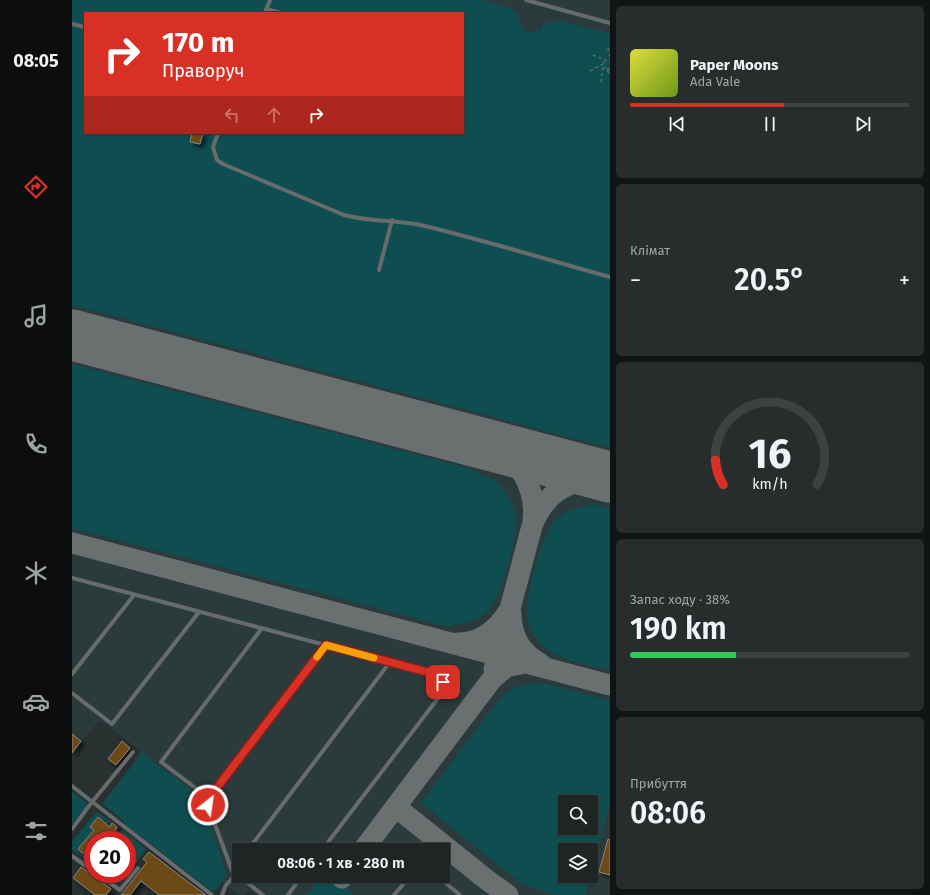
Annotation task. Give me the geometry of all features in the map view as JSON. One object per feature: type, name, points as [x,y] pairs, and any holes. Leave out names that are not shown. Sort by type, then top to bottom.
[{"type":"lane","points":[[266,11],[270,0]]},
{"type":"lane","points":[[526,0],[610,23]]},
{"type":"lane","points":[[72,24],[84,27]]},
{"type":"lane","points":[[218,134],[213,147],[217,160],[223,164],[344,215],[357,218],[392,220],[424,226],[610,277]]},
{"type":"lane","points":[[378,270],[392,220]]},
{"type":"lane","points":[[72,578],[437,675],[443,682],[444,688],[327,843]]},
{"type":"lane","points":[[72,674],[134,595]]},
{"type":"lane","points":[[72,693],[112,724],[199,612]]},
{"type":"lane","points":[[209,798],[161,762],[262,628]]},
{"type":"lane","points":[[232,871],[208,805],[209,798],[326,645]]},
{"type":"lane","points":[[253,843],[390,662]]},
{"type":"lane","points":[[72,829],[133,752]]},
{"type":"lane","points":[[72,786],[212,895]]},
{"type":"lane","points":[[72,856],[84,865]]},
{"type":"lane","points":[[222,895],[226,885],[232,878]]},
{"type":"lane","points":[[110,883],[120,890],[126,883]]},
{"type":"lane","points":[[248,883],[263,895]]},
{"type":"lane","points":[[288,895],[297,883]]},
{"type":"lane","points":[[394,895],[404,883]]},
{"type":"lane","points":[[445,883],[460,895]]},
{"type":"path","points":[[608,48],[610,57]]},
{"type":"path","points":[[593,55],[610,62]]},
{"type":"path","points":[[601,82],[603,66],[607,61]]},
{"type":"path","points":[[590,71],[604,64]]},
{"type":"path","points":[[603,66],[610,74]]},
{"type":"shaded area","points":[[72,0],[610,0],[610,895],[257,895],[249,889],[245,895],[240,895],[222,883],[197,813],[132,763],[140,751],[100,720],[75,749],[72,747]]},
{"type":"shaded area","points":[[72,0],[482,0],[514,9],[513,13],[519,15],[519,24],[523,26],[522,30],[535,33],[536,29],[541,30],[542,24],[545,24],[545,22],[558,22],[559,20],[610,34],[610,448],[72,305]]},
{"type":"shaded area","points":[[72,364],[474,470],[494,480],[512,504],[516,528],[507,570],[494,602],[489,609],[474,620],[463,624],[445,626],[72,528]]},
{"type":"shaded area","points":[[593,505],[610,507],[610,670],[578,663],[558,656],[541,644],[534,635],[527,615],[527,603],[532,579],[549,529],[558,518],[567,512],[577,508]]},
{"type":"shaded area","points":[[535,683],[547,684],[610,701],[610,803],[598,848],[598,843],[558,843],[558,883],[589,883],[585,895],[553,895],[522,884],[421,803],[500,698],[515,687]]},
{"type":"shaded area","points":[[142,753],[200,797],[227,875],[216,890],[210,890],[136,833],[136,831],[133,831],[123,823],[124,821],[102,804]]},
{"type":"shaded area","points":[[72,791],[87,803],[86,808],[72,824]]},
{"type":"shaded area","points":[[96,812],[111,821],[107,825],[115,831],[84,831],[84,858],[72,850],[72,842]]},
{"type":"shaded area","points":[[136,841],[145,848],[136,862]]},
{"type":"shaded area","points":[[316,883],[339,883],[353,893],[352,895],[307,895]]},
{"type":"building","points":[[192,134],[203,134],[200,144],[190,142]]},
{"type":"building","points":[[72,734],[81,741],[72,753]]},
{"type":"building","points":[[122,741],[130,748],[116,765],[108,759]]},
{"type":"building","points":[[98,817],[110,827],[112,823],[117,827],[115,831],[93,831],[94,830],[90,827]]},
{"type":"building","points":[[608,839],[610,840],[610,875],[599,872]]},
{"type":"building","points":[[84,842],[84,854],[78,849]]},
{"type":"building","points":[[149,852],[206,895],[159,895],[141,881],[130,895],[121,895],[130,883],[136,883],[136,876],[147,862],[143,859]]},
{"type":"building","points":[[81,867],[84,869],[84,883],[103,883],[111,889],[106,895],[95,895],[73,878]]},
{"type":"taxiway","points":[[489,445],[500,450],[510,458],[518,466],[524,476],[532,498],[534,510],[533,522]]},
{"type":"taxiway","points":[[494,669],[532,526],[538,514],[545,503],[562,488],[584,480],[610,479]]},
{"type":"taxiway","points":[[72,543],[610,685]]},
{"type":"taxiway","points":[[457,643],[473,641],[487,635],[504,619],[508,612]]},
{"type":"taxiway","points":[[511,613],[515,637],[523,650],[541,664]]},
{"type":"taxiway","points":[[368,843],[492,679],[506,667],[525,663]]},
{"type":"taxiway","points":[[396,807],[508,895]]},
{"type":"runway","points":[[72,335],[610,477]]},
{"type":"slow traffic","points":[[317,657],[326,645],[374,658]]},
{"type":"route","points":[[208,805],[209,798],[326,645],[431,673],[440,677],[443,682]]}]
